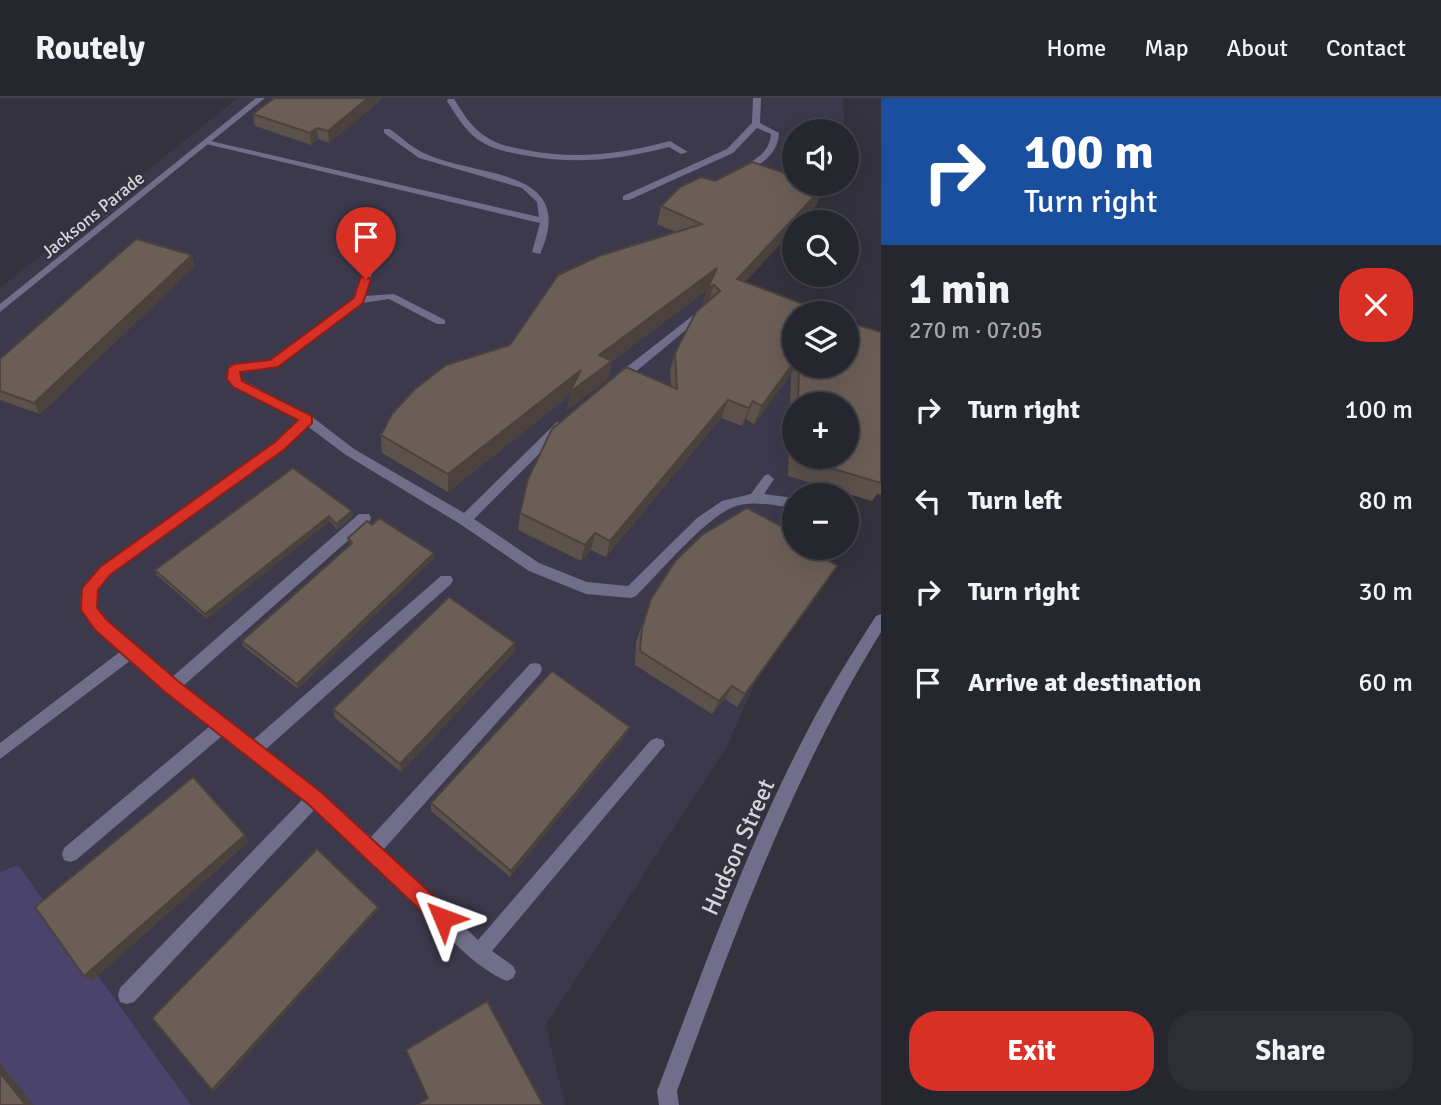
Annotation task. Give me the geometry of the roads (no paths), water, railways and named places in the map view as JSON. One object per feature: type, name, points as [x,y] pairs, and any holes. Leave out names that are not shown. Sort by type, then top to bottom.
[{"type":"street","name":"Jacksons Parade","points":[[0,309],[261,98]]},
{"type":"street","points":[[626,198],[730,151],[756,124],[759,98]]},
{"type":"street","points":[[450,101],[466,126],[484,141],[537,156],[566,160],[606,160],[670,144],[684,152]]},
{"type":"street","points":[[730,176],[764,158],[775,140],[775,133],[756,124]]},
{"type":"street","points":[[387,131],[422,156],[524,186],[541,201],[545,221],[537,252]]},
{"type":"street","points":[[206,143],[545,221]]},
{"type":"street","points":[[359,300],[372,258]]},
{"type":"street","points":[[441,322],[390,296],[359,300],[274,364],[234,368],[233,379],[307,419],[350,452],[465,520],[534,567],[586,588],[631,592],[702,522],[727,504],[755,498],[782,501]]},
{"type":"street","points":[[612,384],[707,308]]},
{"type":"street","points":[[465,520],[572,416]]},
{"type":"street","points":[[307,419],[280,446],[105,571],[90,588],[89,610],[101,625],[172,687],[315,798],[479,953],[507,972]]},
{"type":"street","points":[[755,498],[768,480]]},
{"type":"street","points":[[172,687],[364,518]]},
{"type":"street","points":[[254,750],[446,580]]},
{"type":"street","name":"Hudson Street","points":[[669,1105],[667,1091],[748,876],[844,675],[881,620]]},
{"type":"street","points":[[0,752],[132,651]]},
{"type":"street","points":[[372,849],[535,669]]},
{"type":"street","points":[[69,854],[221,727]]},
{"type":"street","points":[[479,953],[657,745]]},
{"type":"street","points":[[127,995],[315,798]]}]
